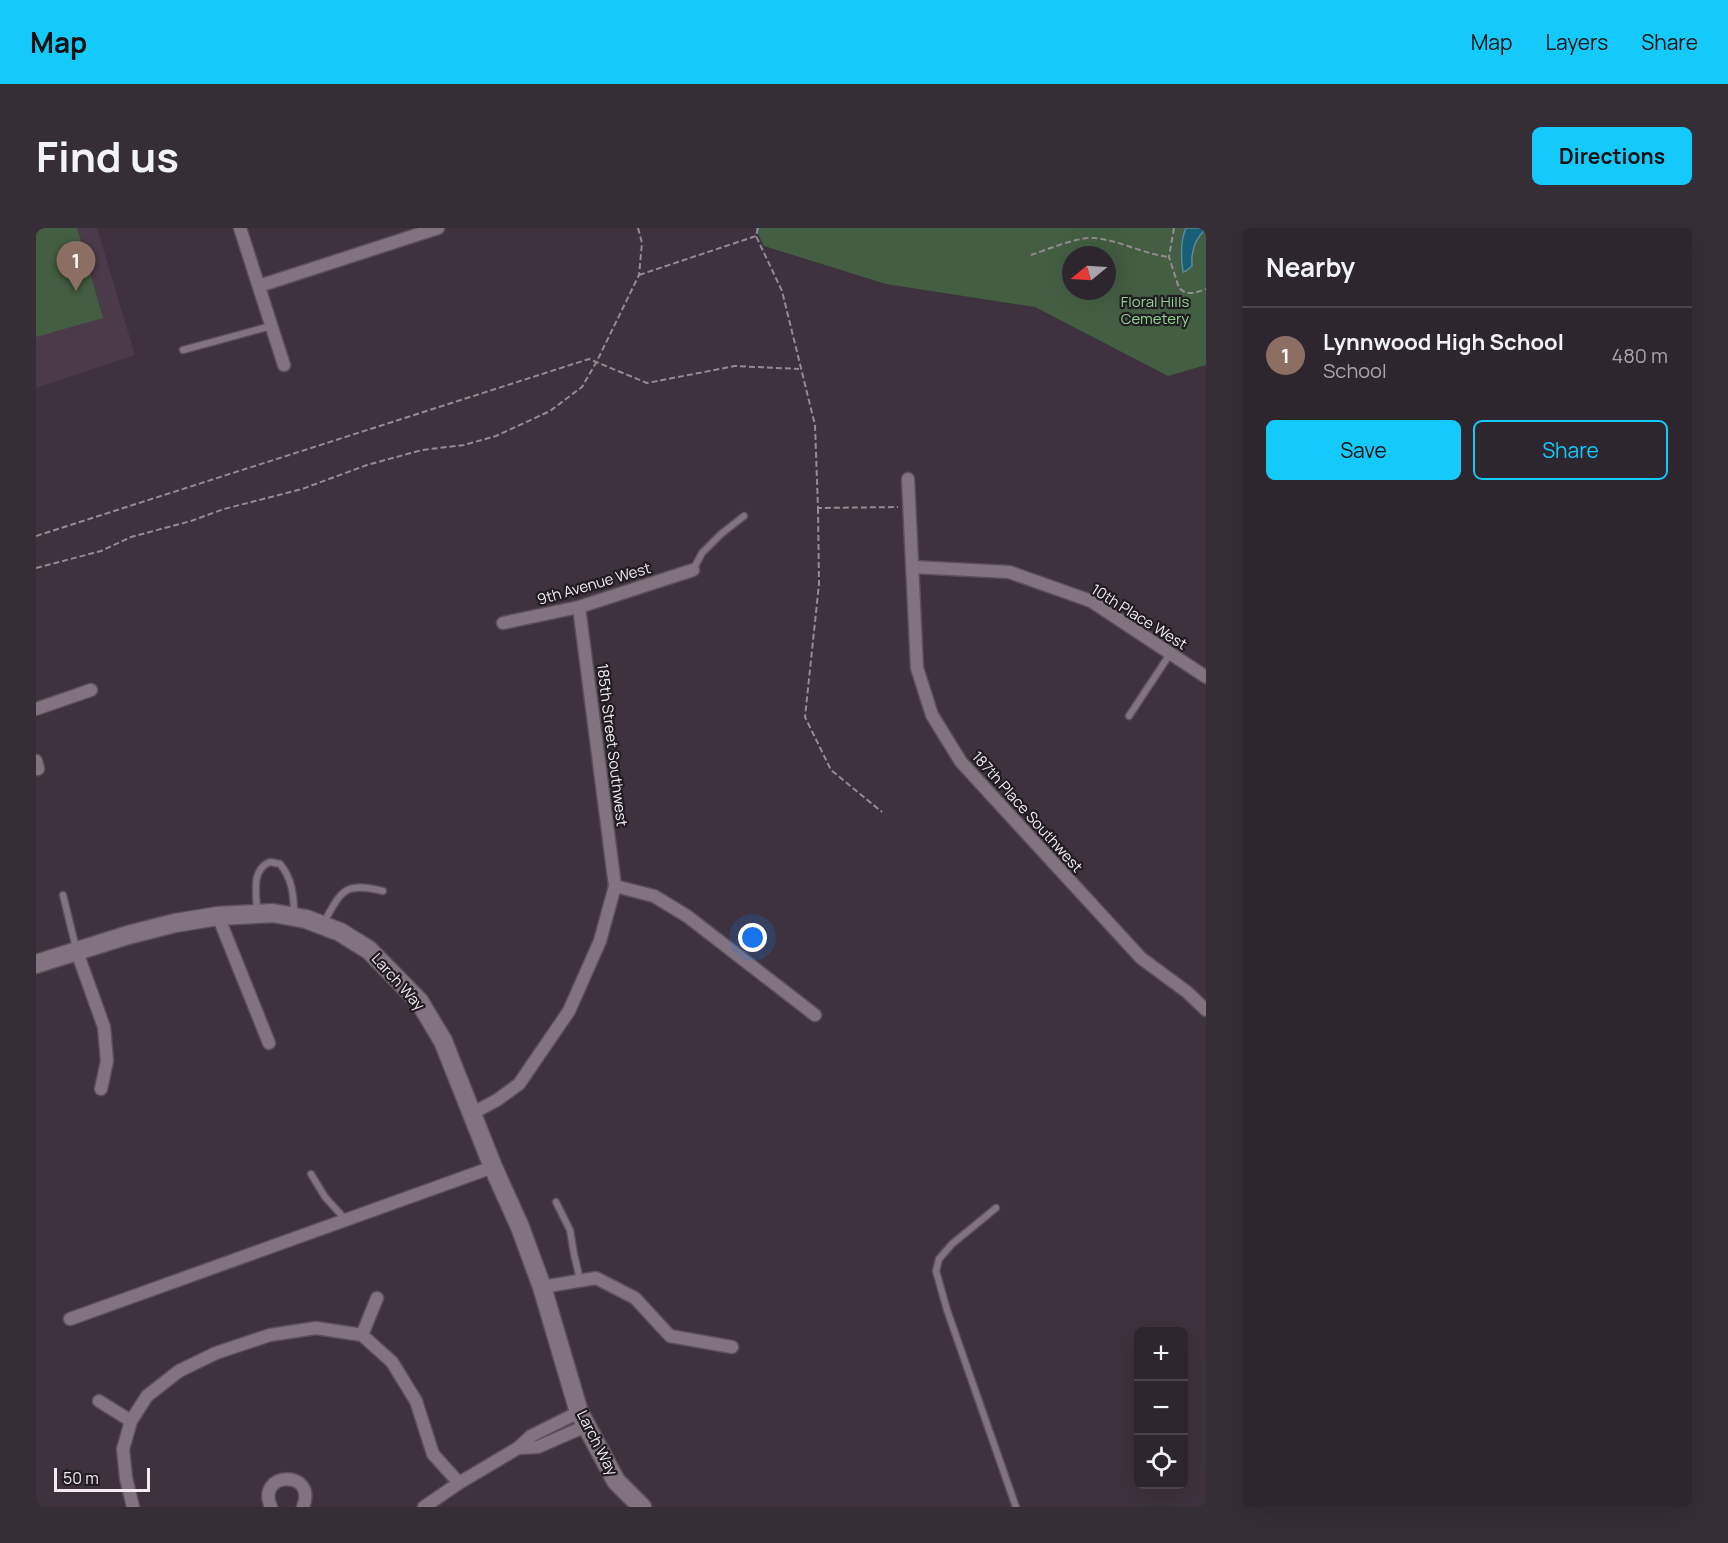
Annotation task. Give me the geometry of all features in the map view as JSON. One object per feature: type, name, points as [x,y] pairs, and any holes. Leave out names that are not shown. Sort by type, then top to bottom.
[{"type":"main road","name":"Larch Way","points":[[36,964],[175,923],[218,916],[273,913],[306,919],[322,925],[369,950],[419,1001],[442,1041],[520,1227],[542,1287],[583,1419],[616,1482],[642,1507]]},
{"type":"street","points":[[240,228],[284,365]]},
{"type":"street","points":[[259,286],[438,228]]},
{"type":"street","name":"187th Place Southwest","points":[[908,479],[917,668],[932,715],[961,762],[1141,958],[1187,992],[1206,1010]]},
{"type":"street","name":"10th Place West","points":[[913,567],[1009,572],[1091,601],[1206,676]]},
{"type":"street","name":"9th Avenue West","points":[[503,623],[579,607],[693,570]]},
{"type":"street","name":"185th Street Southwest","points":[[579,607],[615,886]]},
{"type":"street","points":[[36,709],[91,690]]},
{"type":"street","points":[[471,1114],[497,1100],[519,1084],[569,1011],[600,941],[615,886],[654,896],[687,916],[815,1015]]},
{"type":"street","points":[[218,916],[268,1043]]},
{"type":"street","points":[[77,952],[104,1027],[107,1061],[101,1089]]},
{"type":"street","points":[[70,1318],[493,1167]]},
{"type":"street","points":[[542,1287],[596,1278],[635,1298],[670,1336],[732,1347]]},
{"type":"street","points":[[362,1335],[377,1298]]},
{"type":"street","points":[[133,1507],[126,1478],[123,1449],[131,1421],[147,1396],[178,1371],[216,1353],[270,1335],[316,1328],[362,1335],[392,1362],[416,1401],[433,1454],[459,1483]]},
{"type":"street","points":[[99,1401],[131,1421]]},
{"type":"street","points":[[424,1507],[518,1448],[531,1436],[583,1419]]},
{"type":"street","points":[[271,1507],[268,1498],[271,1487],[276,1482],[288,1479],[299,1484],[303,1489],[305,1501],[303,1507]]},
{"type":"lane","points":[[183,351],[272,326]]},
{"type":"lane","points":[[693,570],[702,553],[744,516]]},
{"type":"lane","points":[[1129,716],[1171,653]]},
{"type":"lane","points":[[257,914],[257,874],[266,864],[275,862],[283,867],[292,887],[294,917]]},
{"type":"lane","points":[[322,925],[340,894],[348,889],[355,886],[382,891]]},
{"type":"lane","points":[[63,895],[77,952]]},
{"type":"lane","points":[[311,1174],[325,1197],[346,1220]]},
{"type":"lane","points":[[556,1202],[570,1230],[580,1281]]},
{"type":"lane","points":[[996,1208],[952,1244],[939,1259],[936,1271],[1016,1507]]},
{"type":"path","points":[[36,568],[101,551],[130,537],[191,521],[224,509],[302,489],[367,465],[422,450],[464,445],[496,436],[550,411],[582,387],[639,275],[642,243],[638,228]]},
{"type":"path","points":[[758,228],[756,236],[782,291],[815,425],[819,584],[805,717],[831,770],[882,812]]},
{"type":"path","points":[[1174,228],[1169,257],[1179,288],[1186,293],[1206,289]]},
{"type":"path","points":[[639,275],[756,236]]},
{"type":"path","points":[[1031,255],[1078,240],[1093,238],[1114,242],[1152,255],[1169,257]]},
{"type":"path","points":[[36,536],[589,359],[648,383],[735,366],[799,369]]},
{"type":"path","points":[[818,508],[909,507]]},
{"type":"shaded area","points":[[36,228],[97,228],[135,355],[36,388]]},
{"type":"green space","points":[[36,228],[77,228],[103,318],[36,337]]},
{"type":"green space","name":"Floral Hills Cemetery","points":[[755,228],[1206,228],[1206,365],[1168,376],[1035,307],[886,284],[764,246]]},
{"type":"water","points":[[1186,228],[1206,229],[1194,246],[1192,266],[1183,272],[1181,255]]},
{"type":"place","name":"Lynnwood High School","points":[[76,291]]}]
